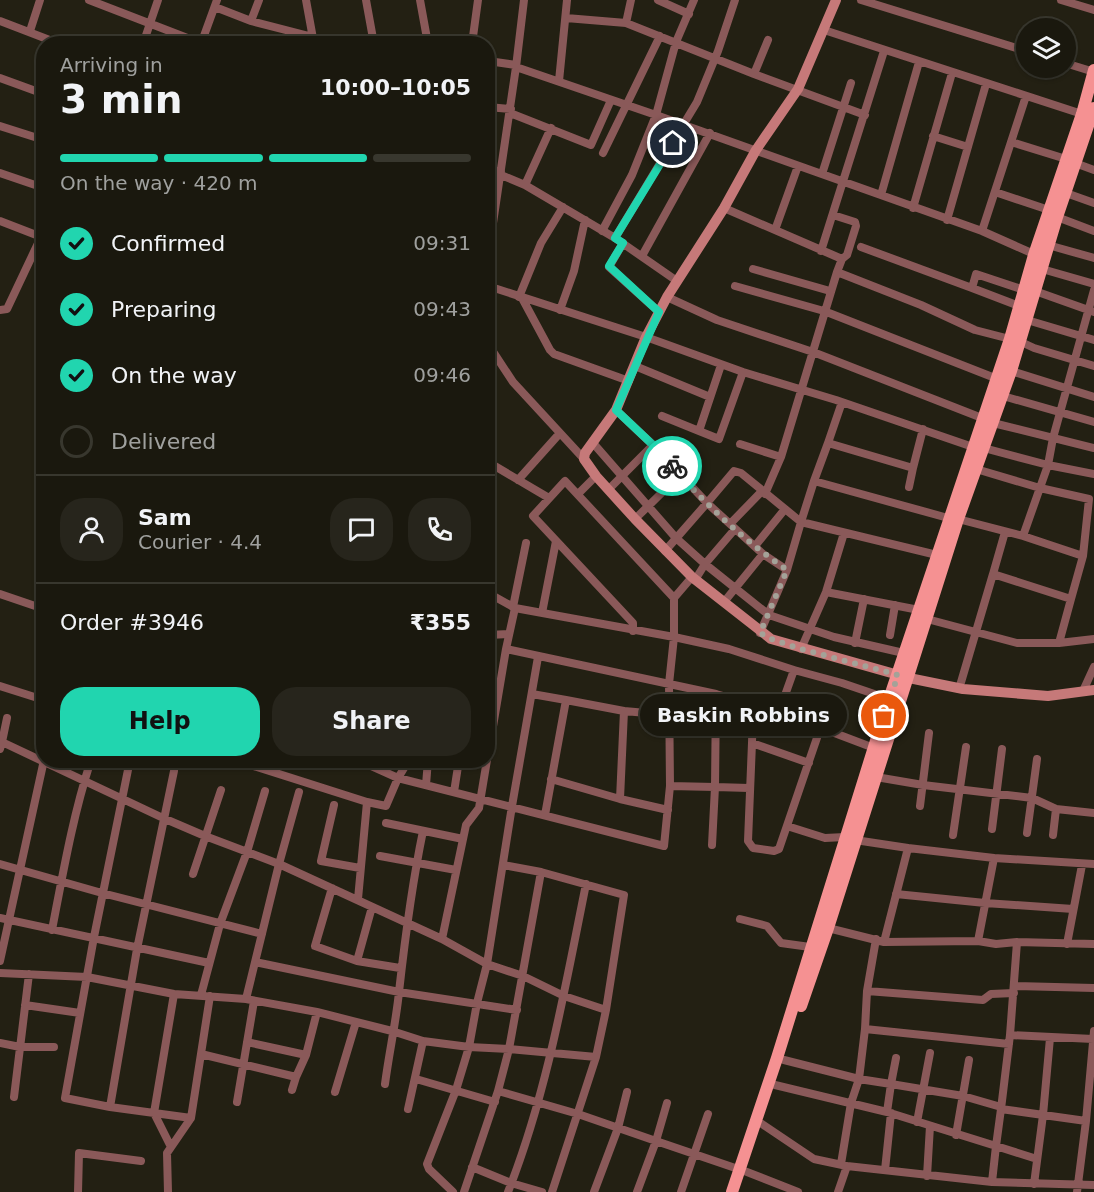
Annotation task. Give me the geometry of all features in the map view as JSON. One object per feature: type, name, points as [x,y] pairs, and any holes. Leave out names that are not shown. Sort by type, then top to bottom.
[{"type":"main road","points":[[1040,261],[1048,245],[1053,214],[1066,193],[1071,161],[1094,72]]},
{"type":"main road","points":[[740,1192],[743,1171],[810,947],[876,777],[903,677],[977,446],[1003,396],[1011,371],[1019,306],[1029,290],[1040,261],[1071,161],[1094,108]]},
{"type":"main road","points":[[988,421],[995,378],[1027,320],[1029,290]]},
{"type":"main road","points":[[923,614],[937,555],[976,469],[977,446]]},
{"type":"main road","points":[[732,1192],[743,1171],[776,1085],[828,928],[874,748],[889,699],[903,677]]},
{"type":"street","points":[[30,31],[40,0]]},
{"type":"street","points":[[89,0],[103,3],[182,36]]},
{"type":"street","points":[[145,36],[158,0]]},
{"type":"street","points":[[251,21],[259,0]]},
{"type":"street","points":[[306,0],[312,36]]},
{"type":"street","points":[[366,0],[373,36]]},
{"type":"street","points":[[420,0],[427,36]]},
{"type":"street","points":[[473,36],[478,0]]},
{"type":"street","points":[[495,212],[524,0]]},
{"type":"street","points":[[559,81],[567,0]]},
{"type":"street","points":[[626,22],[631,0]]},
{"type":"street","points":[[658,0],[689,14]]},
{"type":"street","points":[[602,231],[632,175],[656,115],[676,42],[694,0]]},
{"type":"street","points":[[615,238],[698,102],[735,0]]},
{"type":"street","points":[[584,459],[585,453],[616,410],[646,337],[667,297],[724,208],[756,150],[798,89],[836,0]]},
{"type":"street","points":[[861,0],[1016,48]]},
{"type":"street","points":[[1061,0],[1094,10]]},
{"type":"street","points":[[205,36],[216,4],[251,21],[300,36]]},
{"type":"street","points":[[566,18],[626,22],[754,74],[865,115]]},
{"type":"street","points":[[0,21],[42,36]]},
{"type":"street","points":[[824,30],[1082,114]]},
{"type":"street","points":[[603,153],[660,36]]},
{"type":"street","points":[[754,74],[768,40]]},
{"type":"street","points":[[822,251],[885,51]]},
{"type":"street","points":[[495,62],[516,66],[685,124],[982,231],[1040,261],[1094,284]]},
{"type":"street","points":[[881,195],[919,62]]},
{"type":"street","points":[[1076,66],[1094,72]]},
{"type":"street","points":[[913,208],[952,73]]},
{"type":"street","points":[[0,78],[36,91]]},
{"type":"street","points":[[822,174],[851,83]]},
{"type":"street","points":[[947,220],[986,84]]},
{"type":"street","points":[[982,231],[1026,96]]},
{"type":"street","points":[[495,108],[510,111],[591,145],[611,100]]},
{"type":"street","points":[[0,126],[36,137]]},
{"type":"street","points":[[525,185],[551,128]]},
{"type":"street","points":[[642,256],[710,133]]},
{"type":"street","points":[[933,136],[968,147]]},
{"type":"street","points":[[1011,142],[1094,170]]},
{"type":"street","points":[[775,230],[798,166]]},
{"type":"street","points":[[495,172],[525,185],[585,220],[623,243],[677,281]]},
{"type":"street","points":[[0,173],[36,185]]},
{"type":"street","points":[[995,192],[1094,231]]},
{"type":"street","points":[[1066,193],[1094,203]]},
{"type":"street","points":[[563,207],[541,243],[521,297],[554,354],[628,381]]},
{"type":"street","points":[[724,208],[842,259]]},
{"type":"street","points":[[674,598],[694,579],[733,527],[764,493],[781,457],[830,291],[842,259],[847,255],[856,226],[855,222],[833,215]]},
{"type":"street","points":[[560,310],[574,271],[585,220]]},
{"type":"street","points":[[0,221],[36,235]]},
{"type":"street","points":[[623,243],[609,267],[659,312]]},
{"type":"street","points":[[1048,245],[1094,258]]},
{"type":"street","points":[[861,247],[1019,306]]},
{"type":"street","points":[[0,310],[7,309],[36,249]]},
{"type":"street","points":[[753,269],[830,291]]},
{"type":"street","points":[[837,272],[921,305],[975,330],[1015,340],[1094,366]]},
{"type":"street","points":[[972,288],[976,274],[1091,311]]},
{"type":"street","points":[[735,285],[824,311],[995,378]]},
{"type":"street","points":[[495,288],[646,337],[721,365],[922,429],[1048,465],[1094,474]]},
{"type":"street","points":[[1023,536],[1048,465],[1066,388],[1091,311],[1094,290]]},
{"type":"street","points":[[667,297],[717,320],[813,352],[988,421],[1094,448]]},
{"type":"street","points":[[1027,320],[1094,340]]},
{"type":"street","points":[[495,355],[513,382],[665,551],[694,579],[760,633],[771,639],[903,677],[959,689],[1048,696],[1088,690],[1094,667]]},
{"type":"street","points":[[699,431],[721,365]]},
{"type":"street","points":[[635,366],[710,397]]},
{"type":"street","points":[[1011,371],[1094,397]]},
{"type":"street","points":[[662,416],[718,439],[743,372]]},
{"type":"street","points":[[1003,396],[1094,422]]},
{"type":"street","points":[[760,633],[787,570],[814,481],[842,402]]},
{"type":"street","points":[[616,410],[653,445],[707,503],[763,554],[787,570]]},
{"type":"street","points":[[909,488],[922,429]]},
{"type":"street","points":[[518,480],[560,433]]},
{"type":"street","points":[[592,443],[676,538],[769,615],[855,643],[910,655]]},
{"type":"street","points":[[828,443],[913,468]]},
{"type":"street","points":[[740,444],[781,457]]},
{"type":"street","points":[[609,489],[653,445]]},
{"type":"street","points":[[495,466],[549,498]]},
{"type":"street","points":[[976,469],[1040,488],[1089,499],[1083,556],[1059,643]]},
{"type":"street","points":[[665,551],[734,471],[741,473],[801,522],[937,555]]},
{"type":"street","points":[[635,519],[680,475]]},
{"type":"street","points":[[578,494],[596,476]]},
{"type":"street","points":[[376,768],[398,778],[664,846],[670,786],[669,684],[674,637],[674,598],[566,481],[533,516],[633,623],[633,631]]},
{"type":"street","points":[[814,481],[1023,536],[1083,556]]},
{"type":"street","points":[[754,546],[785,509]]},
{"type":"street","points":[[959,689],[1005,532]]},
{"type":"street","points":[[801,649],[826,592],[844,533]]},
{"type":"street","points":[[542,613],[556,541]]},
{"type":"street","points":[[495,712],[526,543]]},
{"type":"street","points":[[724,602],[763,554]]},
{"type":"street","points":[[993,574],[1071,599]]},
{"type":"street","points":[[826,592],[895,605],[975,632],[1017,643],[1059,643],[1094,639]]},
{"type":"street","points":[[0,594],[36,606]]},
{"type":"street","points":[[495,597],[514,608],[729,649],[794,670],[842,682],[889,699]]},
{"type":"street","points":[[855,643],[864,599]]},
{"type":"street","points":[[890,635],[895,605]]},
{"type":"street","points":[[495,635],[509,634]]},
{"type":"street","points":[[506,649],[716,694],[778,711],[874,748]]},
{"type":"street","points":[[453,1192],[429,1169],[427,1164],[456,1090],[469,1047],[487,964],[538,657]]},
{"type":"street","points":[[778,711],[794,670]]},
{"type":"street","points":[[0,686],[36,698]]},
{"type":"street","points":[[532,694],[624,711],[669,715]]},
{"type":"street","points":[[712,845],[716,694]]},
{"type":"street","points":[[545,815],[566,700]]},
{"type":"street","points":[[753,704],[748,841],[753,848],[776,851],[787,826],[820,729]]},
{"type":"street","points":[[620,799],[624,711]]},
{"type":"street","points":[[7,718],[1,745],[36,758]]},
{"type":"street","points":[[920,806],[929,733]]},
{"type":"street","points":[[752,743],[808,763]]},
{"type":"street","points":[[953,835],[966,747]]},
{"type":"street","points":[[992,829],[1002,749]]},
{"type":"street","points":[[1027,832],[1037,759]]},
{"type":"street","points":[[0,961],[4,919],[20,869],[41,768]]},
{"type":"street","points":[[59,768],[163,818],[279,864],[358,899],[442,939],[487,964],[523,976],[564,996],[606,1010]]},
{"type":"street","points":[[52,930],[61,881],[88,768]]},
{"type":"street","points":[[128,768],[102,893],[65,1098],[110,1107],[191,1118]]},
{"type":"street","points":[[260,768],[386,806],[404,768]]},
{"type":"street","points":[[426,785],[427,768]]},
{"type":"street","points":[[454,792],[458,768]]},
{"type":"street","points":[[442,939],[463,839],[468,820],[477,811],[485,768]]},
{"type":"street","points":[[110,1107],[137,949],[174,771]]},
{"type":"street","points":[[876,777],[959,790],[1032,798],[1056,809],[1094,813]]},
{"type":"street","points":[[551,779],[668,810]]},
{"type":"street","points":[[670,786],[749,788]]},
{"type":"street","points":[[194,874],[220,790]]},
{"type":"street","points":[[201,995],[220,924],[248,852],[265,792]]},
{"type":"street","points":[[237,1102],[247,1042],[255,962],[299,792]]},
{"type":"street","points":[[358,899],[367,802]]},
{"type":"street","points":[[334,806],[321,861],[360,868]]},
{"type":"street","points":[[1053,835],[1056,809]]},
{"type":"street","points":[[386,823],[463,839]]},
{"type":"street","points":[[787,826],[825,838],[850,839],[994,858],[1094,864]]},
{"type":"street","points":[[385,1084],[399,992],[400,968],[423,831]]},
{"type":"street","points":[[838,1192],[844,1165],[851,1103],[859,1079],[867,991],[908,848]]},
{"type":"street","points":[[380,856],[456,870]]},
{"type":"street","points":[[978,942],[994,858]]},
{"type":"street","points":[[0,864],[262,934]]},
{"type":"street","points":[[503,865],[541,872],[623,893],[625,898],[596,1057],[552,1192]]},
{"type":"street","points":[[1066,944],[1082,865]]},
{"type":"street","points":[[464,1192],[495,1102],[509,1049],[541,872]]},
{"type":"street","points":[[508,1192],[539,1102],[552,1052],[586,884]]},
{"type":"street","points":[[332,888],[315,946],[357,961],[400,968]]},
{"type":"street","points":[[896,894],[1073,909]]},
{"type":"street","points":[[357,961],[372,907]]},
{"type":"street","points":[[4,919],[209,963]]},
{"type":"street","points":[[740,919],[767,926],[781,943],[810,947]]},
{"type":"street","points":[[828,928],[880,940],[996,944],[1017,942],[1094,944]]},
{"type":"street","points":[[992,1182],[1010,1039],[1017,942]]},
{"type":"street","points":[[255,962],[399,992],[517,1010]]},
{"type":"street","points":[[0,973],[87,977],[174,994],[250,1000],[317,1012],[423,1041],[596,1057]]},
{"type":"street","points":[[14,1097],[29,974]]},
{"type":"street","points":[[867,991],[983,1000],[991,994],[1014,990],[1094,988]]},
{"type":"street","points":[[170,1145],[154,1113],[174,994]]},
{"type":"street","points":[[168,1192],[167,1153],[170,1145],[191,1118],[210,996]]},
{"type":"street","points":[[25,1005],[80,1013]]},
{"type":"street","points":[[292,1090],[306,1055],[317,1012]]},
{"type":"street","points":[[335,1092],[356,1022]]},
{"type":"street","points":[[865,1029],[1010,1039],[1093,1040]]},
{"type":"street","points":[[1077,1189],[1094,1031]]},
{"type":"street","points":[[1034,1184],[1050,1038]]},
{"type":"street","points":[[408,1109],[423,1041]]},
{"type":"street","points":[[247,1042],[306,1055]]},
{"type":"street","points":[[0,1043],[20,1047],[54,1047]]},
{"type":"street","points":[[917,1122],[930,1053]]},
{"type":"street","points":[[201,1054],[296,1077]]},
{"type":"street","points":[[885,1170],[891,1084],[896,1058]]},
{"type":"street","points":[[784,1060],[859,1079],[963,1096],[1001,1108],[1086,1121]]},
{"type":"street","points":[[956,1135],[969,1060]]},
{"type":"street","points":[[416,1079],[495,1102]]},
{"type":"street","points":[[776,1085],[889,1113],[1036,1159]]},
{"type":"street","points":[[498,1091],[578,1114],[798,1192]]},
{"type":"street","points":[[594,1192],[618,1128],[627,1092]]},
{"type":"street","points":[[637,1192],[668,1103]]},
{"type":"street","points":[[681,1192],[708,1114]]},
{"type":"street","points":[[762,1124],[814,1159],[844,1165],[927,1176],[1077,1189],[1094,1185]]},
{"type":"street","points":[[927,1176],[930,1126]]},
{"type":"street","points":[[78,1192],[79,1153],[141,1161]]},
{"type":"street","points":[[472,1167],[511,1184],[542,1192]]},
{"type":"way so far","points":[[672,466],[735,529],[763,554],[787,570],[760,633],[801,649],[898,675],[884,716]]},
{"type":"place","name":"Baskin Robbins","points":[[884,716]]},
{"type":"route","points":[[672,466],[616,410],[646,337],[659,312],[609,266],[623,243],[615,238],[673,143]]}]
